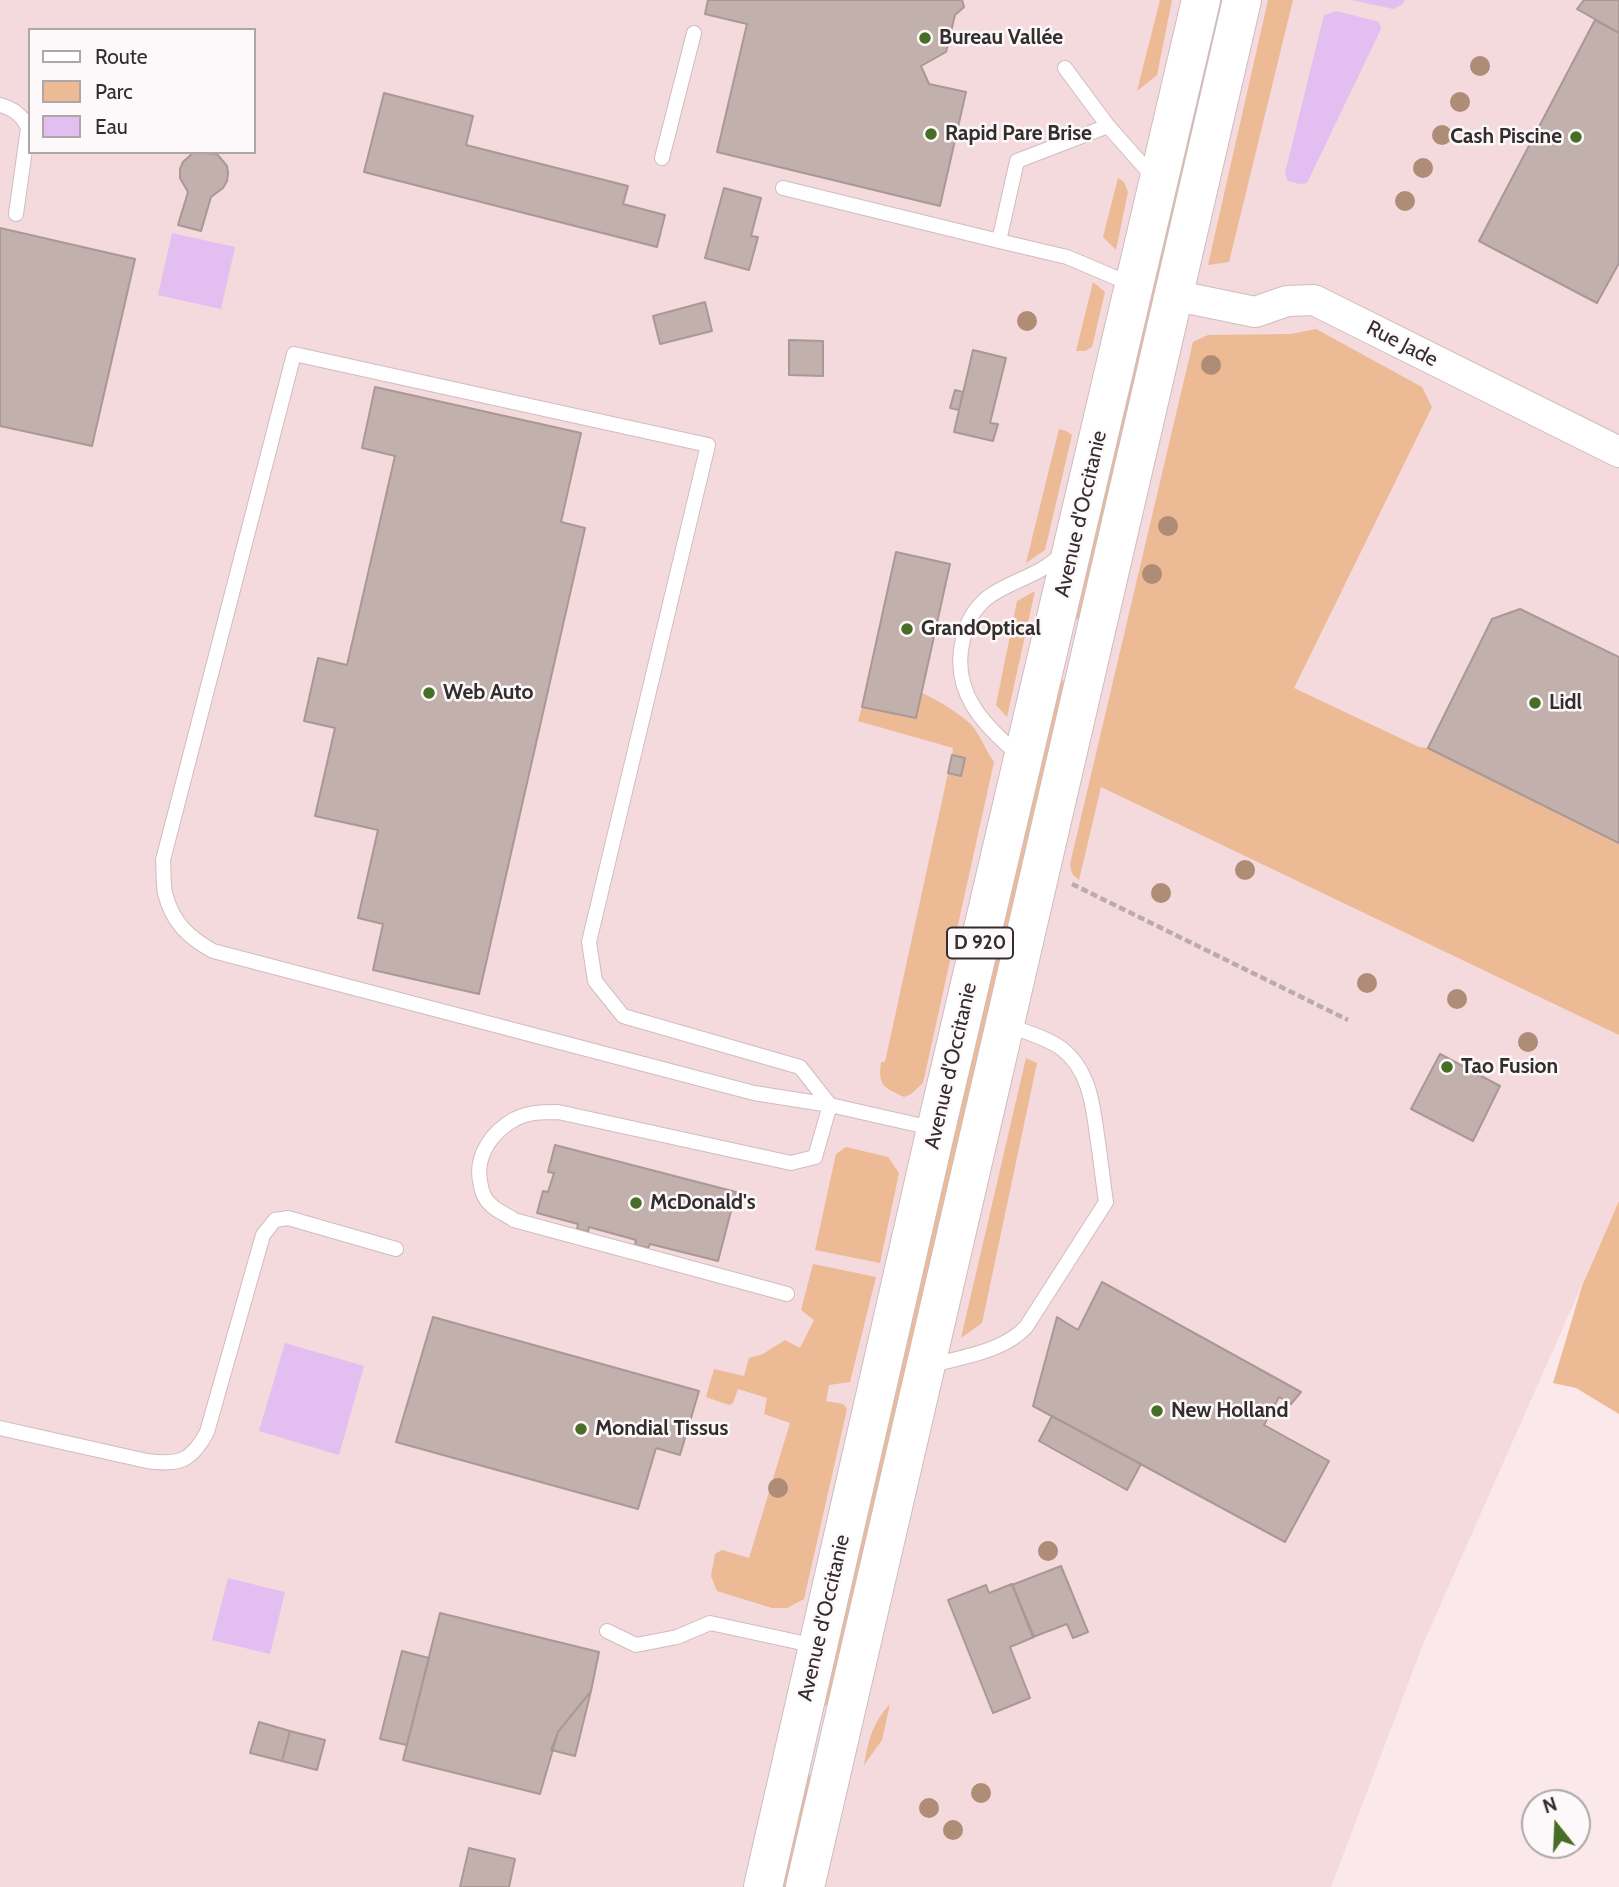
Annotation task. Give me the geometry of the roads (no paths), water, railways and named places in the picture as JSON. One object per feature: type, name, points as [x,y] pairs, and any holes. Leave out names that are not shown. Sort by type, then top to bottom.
[{"type":"main road","name":"Avenue d'Occitanie","points":[[763,1887],[936,1129],[1201,0]]},
{"type":"main road","name":"Avenue d'Occitanie","points":[[805,1887],[1242,0]]},
{"type":"street","name":"Rue Jade","points":[[1174,293],[1255,312],[1287,301],[1314,300],[1619,452]]},
{"type":"lane","points":[[662,158],[694,33]]},
{"type":"lane","points":[[1065,68],[1108,126],[1158,182]]},
{"type":"lane","points":[[0,106],[17,113],[28,128],[16,214]]},
{"type":"lane","points":[[999,241],[1017,161],[1108,126]]},
{"type":"lane","points":[[783,188],[1067,257],[1134,286]]},
{"type":"lane","points":[[830,1105],[800,1067],[623,1016],[595,981],[589,942],[708,445],[294,354],[163,860],[165,894],[177,922],[192,939],[212,951],[754,1093],[830,1105],[936,1129]]},
{"type":"lane","points":[[1023,758],[994,732],[971,704],[962,684],[962,645],[968,620],[977,607],[1007,586],[1050,566],[1074,542]]},
{"type":"lane","points":[[925,1367],[985,1351],[1017,1338],[1106,1202],[1092,1100],[1076,1063],[1060,1048],[1004,1024]]},
{"type":"lane","points":[[787,1294],[514,1220],[491,1205],[482,1192],[478,1171],[483,1151],[499,1131],[516,1119],[536,1112],[558,1112],[791,1163],[816,1157],[830,1105]]},
{"type":"lane","points":[[0,1428],[147,1461],[167,1463],[184,1459],[198,1449],[207,1432],[263,1235],[275,1220],[288,1218],[397,1249]]},
{"type":"lane","points":[[607,1631],[636,1645],[677,1637],[710,1623],[818,1646]]},
{"type":"water","points":[[1352,0],[1405,0],[1402,5],[1393,9]]},
{"type":"water","points":[[1337,11],[1379,22],[1381,29],[1307,183],[1299,184],[1288,181],[1285,173],[1324,15]]},
{"type":"water","points":[[172,233],[235,247],[221,309],[158,295]]},
{"type":"water","points":[[285,1343],[364,1366],[339,1455],[259,1431]]},
{"type":"water","points":[[228,1578],[285,1592],[270,1654],[212,1640]]},
{"type":"place","name":"Bureau Vallée","points":[[925,38]]},
{"type":"place","name":"Rapid Pare Brise","points":[[931,134]]},
{"type":"place","name":"Cash Piscine","points":[[1576,137]]},
{"type":"place","name":"GrandOptical","points":[[907,629]]},
{"type":"place","name":"Web Auto","points":[[429,693]]},
{"type":"place","name":"Lidl","points":[[1535,703]]},
{"type":"place","name":"Tao Fusion","points":[[1447,1067]]},
{"type":"place","name":"McDonald's","points":[[636,1203]]},
{"type":"place","name":"New Holland","points":[[1157,1411]]},
{"type":"place","name":"Mondial Tissus","points":[[581,1429]]}]
